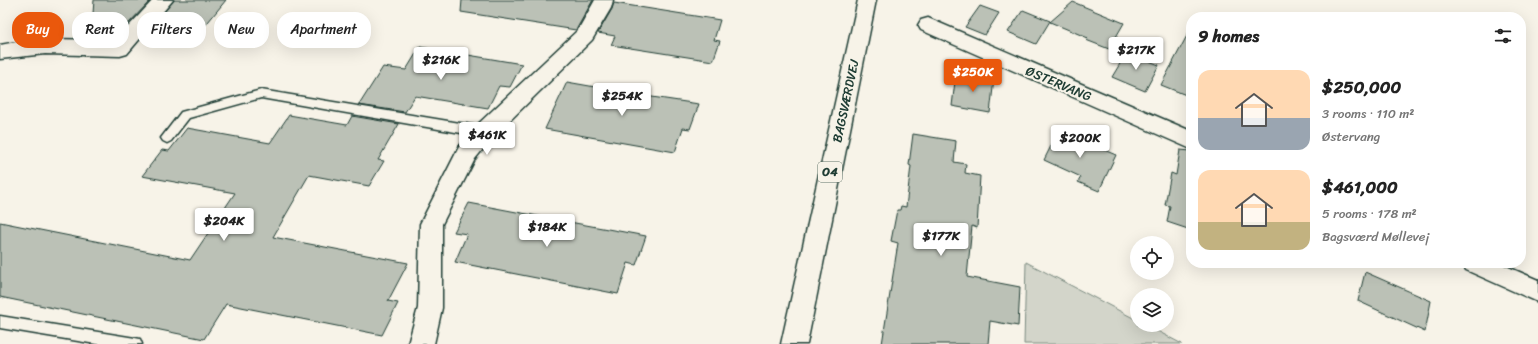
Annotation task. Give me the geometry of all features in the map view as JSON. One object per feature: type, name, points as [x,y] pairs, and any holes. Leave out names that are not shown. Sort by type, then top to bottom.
[{"type":"street","points":[[0,52],[32,47],[120,49],[164,0]]},
{"type":"street","points":[[421,344],[430,308],[431,224],[467,153],[484,132],[585,35],[604,0]]},
{"type":"street","name":"BAGSVÆRDVEJ","points":[[794,344],[867,0]]},
{"type":"street","name":"ØSTERVANG","points":[[928,25],[1186,138]]},
{"type":"street","points":[[1486,268],[1538,290]]},
{"type":"lane","points":[[167,138],[185,115],[261,94],[484,132]]},
{"type":"lane","points":[[0,322],[135,344]]},
{"type":"shaded area","points":[[1026,262],[1130,316],[1130,332],[1159,332],[1182,344],[1024,344]]},
{"type":"building","points":[[94,0],[151,0],[140,12],[137,12],[137,15],[129,23],[129,12],[93,12]]},
{"type":"building","points":[[174,0],[226,0],[216,12],[214,12],[214,15],[206,24],[206,12],[164,12]]},
{"type":"building","points":[[462,0],[593,0],[576,30],[461,12]]},
{"type":"building","points":[[1073,2],[1124,23],[1109,49],[1086,40],[1088,38],[1050,22]]},
{"type":"building","points":[[614,3],[720,20],[714,40],[720,41],[713,61],[611,45],[615,36],[598,33]]},
{"type":"building","points":[[980,6],[999,13],[985,35],[965,27]]},
{"type":"building","points":[[1023,10],[1050,21],[1036,44],[1008,32]]},
{"type":"building","points":[[1186,38],[1186,95],[1161,85]]},
{"type":"building","points":[[420,47],[522,64],[510,87],[499,86],[488,108],[415,96],[405,112],[359,105],[383,67],[406,70]]},
{"type":"building","points":[[1127,52],[1159,65],[1145,91],[1112,77]]},
{"type":"building","points":[[956,73],[994,79],[990,113],[952,106]]},
{"type":"building","points":[[567,82],[699,104],[690,129],[683,128],[675,152],[545,129]]},
{"type":"building","points":[[289,115],[347,125],[352,116],[399,124],[378,160],[384,161],[369,186],[309,175],[273,237],[408,263],[388,301],[398,303],[382,335],[226,304],[204,339],[0,297],[0,222],[190,260],[235,193],[142,176],[162,150],[169,151],[187,128],[270,143]]},
{"type":"building","points":[[1060,128],[1086,140],[1085,142],[1116,155],[1099,191],[1078,182],[1081,177],[1044,160]]},
{"type":"building","points":[[913,134],[956,141],[954,162],[966,164],[965,173],[980,176],[977,228],[972,226],[967,277],[1020,287],[1018,326],[990,321],[988,344],[882,344],[898,243],[891,241],[897,210],[900,210],[901,206],[906,207]]},
{"type":"building","points":[[1180,150],[1186,151],[1186,228],[1167,222],[1170,206],[1165,205],[1171,173],[1176,175]]},
{"type":"building","points":[[469,203],[646,236],[636,265],[628,263],[618,294],[455,262],[467,234],[454,232]]},
{"type":"building","points":[[1365,272],[1431,301],[1425,332],[1358,301]]}]
